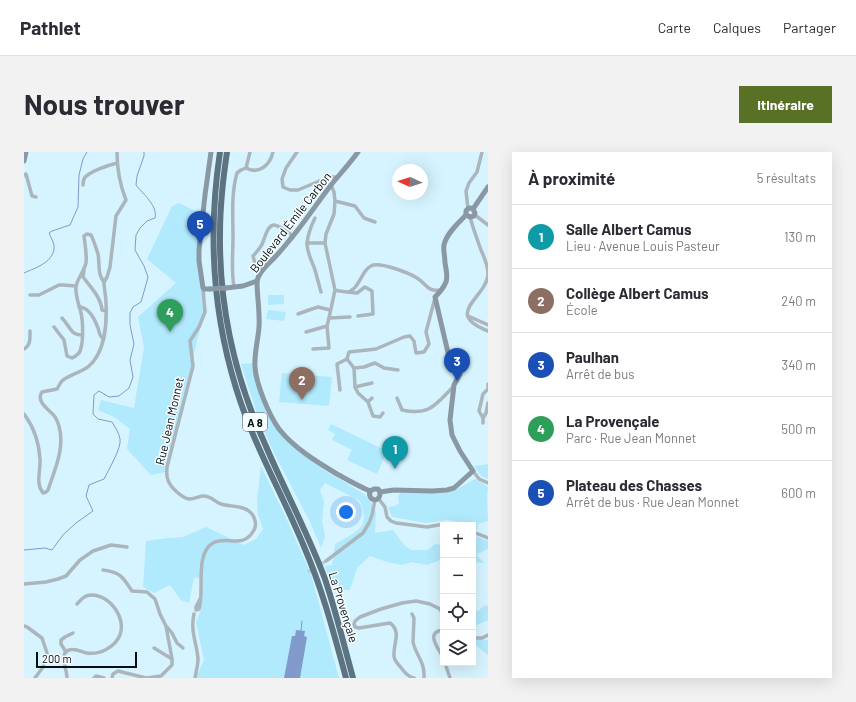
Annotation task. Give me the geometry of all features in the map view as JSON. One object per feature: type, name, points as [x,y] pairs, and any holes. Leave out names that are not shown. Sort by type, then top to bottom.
[{"type":"highway","name":"La Provençale","points":[[220,152],[216,175],[213,233],[214,268],[220,325],[236,388],[255,439],[291,516],[318,582],[330,617],[346,678]]},
{"type":"highway","name":"La Provençale","points":[[227,152],[221,204],[220,266],[227,323],[233,352],[254,418],[265,445],[297,512],[325,579],[336,613],[353,678]]},
{"type":"street","points":[[24,161],[26,152]]},
{"type":"street","points":[[24,414],[30,422],[37,442],[40,460],[39,485],[43,492],[46,492],[58,460],[61,440],[60,430],[56,418],[41,402],[40,395],[42,392],[57,389],[66,378],[80,372],[90,365],[98,354],[103,339],[106,310],[104,282],[110,267],[116,216],[126,200],[122,191],[117,163],[117,152]]},
{"type":"street","name":"Rue Jean Monnet","points":[[195,678],[198,660],[193,635],[193,622],[196,607],[200,600],[202,562],[207,549],[213,543],[222,541],[234,542],[247,539],[255,528],[255,519],[251,512],[243,508],[220,504],[209,497],[204,496],[194,499],[187,499],[176,491],[168,480],[167,467],[193,366],[190,341],[205,312],[199,265],[205,195],[211,152]]},
{"type":"street","points":[[246,168],[250,152]]},
{"type":"street","points":[[246,168],[251,171],[256,171],[264,167],[270,160],[273,152]]},
{"type":"street","points":[[297,152],[286,168],[282,179],[283,187],[290,190],[298,190],[329,177],[339,177]]},
{"type":"street","name":"Boulevard Émile Carbon","points":[[203,289],[234,287],[257,281],[258,276],[263,269],[274,259],[293,236],[331,184],[339,177],[358,152]]},
{"type":"street","points":[[482,152],[477,172],[469,183],[466,191],[470,213],[487,266],[488,275],[485,286],[470,304],[468,316],[473,324],[488,331]]},
{"type":"street","points":[[83,186],[85,177],[97,170],[117,163]]},
{"type":"street","points":[[234,287],[232,261],[233,191],[237,173],[246,168]]},
{"type":"street","points":[[24,175],[26,174],[32,196],[36,197]]},
{"type":"street","points":[[313,349],[329,348],[327,326],[335,290],[325,243],[326,234],[334,214],[335,201],[331,184]]},
{"type":"street","points":[[340,390],[337,364],[347,359],[349,352],[376,349],[404,337],[410,336],[414,341],[416,353],[424,352],[429,344],[426,332],[436,297],[446,283],[447,274],[444,244],[460,220],[470,213],[488,187]]},
{"type":"street","points":[[327,191],[332,194],[335,201]]},
{"type":"street","points":[[335,201],[355,206],[364,218],[375,222]]},
{"type":"street","points":[[470,213],[488,225]]},
{"type":"street","points":[[315,218],[310,231],[307,246],[321,292]]},
{"type":"street","points":[[263,269],[255,263],[254,256],[261,246],[267,230],[274,225],[293,236]]},
{"type":"street","points":[[54,327],[64,340],[67,356],[72,358],[76,356],[80,352],[82,346],[82,334],[81,316],[76,286],[86,264],[84,236],[87,234],[91,235],[94,241],[99,264],[100,278],[104,282]]},
{"type":"street","points":[[307,243],[325,243]]},
{"type":"street","points":[[349,292],[357,285],[362,275],[371,266],[378,264],[385,265],[416,277],[423,281],[429,288],[440,290]]},
{"type":"street","points":[[84,267],[83,277],[94,290],[102,306],[102,310],[106,310]]},
{"type":"street","points":[[257,281],[259,323],[255,369],[262,394],[274,420],[279,429],[285,435],[310,456],[354,484],[370,491]]},
{"type":"street","points":[[30,295],[39,295],[60,285],[76,286]]},
{"type":"street","points":[[335,290],[357,293],[365,287],[372,291],[373,314],[358,316]]},
{"type":"street","points":[[397,398],[402,410],[413,412],[424,411],[434,406],[454,386],[460,374],[459,368],[449,357],[436,297]]},
{"type":"street","points":[[79,307],[84,308],[92,316],[100,336],[103,339]]},
{"type":"street","points":[[298,314],[318,307],[330,310]]},
{"type":"street","points":[[468,316],[488,325]]},
{"type":"street","points":[[329,318],[350,317]]},
{"type":"street","points":[[62,318],[74,333],[82,334]]},
{"type":"street","points":[[306,332],[327,326]]},
{"type":"street","points":[[24,349],[29,343],[30,331]]},
{"type":"street","points":[[347,359],[354,368],[355,386],[358,393],[368,402],[373,416],[380,417],[383,413]]},
{"type":"street","points":[[354,368],[364,367],[375,363],[384,368],[398,370]]},
{"type":"street","points":[[355,386],[372,383]]},
{"type":"street","points":[[483,423],[483,418],[479,411],[483,394],[488,390],[488,384]]},
{"type":"street","points":[[454,386],[450,420],[452,435],[473,471],[479,479],[488,483]]},
{"type":"street","points":[[368,402],[372,398]]},
{"type":"street","points":[[483,418],[486,413],[488,403]]},
{"type":"street","points":[[370,491],[374,488],[378,489],[380,492],[394,490],[447,490],[454,488],[473,471]]},
{"type":"street","points":[[370,491],[369,495],[371,499],[377,499],[385,507],[387,517],[391,521],[427,527],[440,525]]},
{"type":"street","points":[[326,561],[363,533],[369,524],[380,492]]},
{"type":"street","points":[[476,533],[488,538]]},
{"type":"street","points":[[24,584],[46,582],[66,576],[80,560],[93,551],[111,545],[127,547]]},
{"type":"street","points":[[103,570],[112,571],[123,577],[132,591],[147,592],[155,599],[166,626],[172,633],[177,643],[183,648]]},
{"type":"street","points":[[66,652],[69,650],[75,650],[93,653],[106,650],[114,643],[121,632],[122,626],[119,614],[109,601],[97,596],[87,596],[77,604]]},
{"type":"street","points":[[414,678],[410,677],[395,660],[395,627],[390,623],[362,628],[355,627],[354,621],[357,618],[381,609],[416,601],[430,604],[440,609]]},
{"type":"street","points":[[412,614],[414,618],[413,642],[422,662],[424,678]]},
{"type":"street","points":[[24,626],[42,638],[48,653],[43,667],[35,678]]},
{"type":"street","points":[[112,678],[113,674],[118,671],[146,678],[161,676],[172,666],[166,626]]},
{"type":"street","points":[[440,630],[435,633],[434,641],[440,652]]},
{"type":"street","points":[[66,652],[61,644],[61,640],[73,633]]},
{"type":"street","points":[[476,638],[482,638],[488,635]]},
{"type":"street","points":[[154,648],[172,659]]},
{"type":"street","points":[[66,652],[64,658],[67,678]]},
{"type":"street","points":[[446,666],[450,678]]},
{"type":"street","points":[[94,678],[96,676],[104,678]]},
{"type":"shaded area","points":[[179,203],[199,213],[197,244],[204,313],[165,472],[151,475],[127,449],[130,429],[114,417],[98,410],[101,400],[134,408],[144,347],[138,317],[176,283],[147,259],[172,206]]},
{"type":"shaded area","points":[[268,295],[284,295],[284,304],[268,305]]},
{"type":"shaded area","points":[[268,310],[286,312],[284,321],[266,319]]},
{"type":"shaded area","points":[[254,363],[267,413],[302,453],[323,469],[364,494],[371,502],[376,512],[375,533],[393,530],[405,546],[411,550],[427,550],[435,544],[440,545],[440,560],[427,565],[412,562],[402,565],[370,556],[357,568],[350,590],[340,590],[336,578],[330,580],[325,566],[332,565],[335,544],[355,532],[363,523],[364,515],[360,501],[325,483],[320,490],[324,501],[322,522],[325,536],[321,548],[309,520],[274,453],[258,417],[241,364]]},
{"type":"shaded area","points":[[282,373],[332,377],[329,406],[279,402]]},
{"type":"shaded area","points":[[331,424],[387,451],[377,474],[347,460],[352,450],[332,440],[335,434],[328,430]]},
{"type":"shaded area","points":[[488,464],[488,479],[481,476],[474,466]]},
{"type":"shaded area","points":[[261,466],[311,574],[339,678],[196,678],[204,660],[196,622],[201,609],[203,579],[194,577],[189,603],[181,600],[170,585],[154,593],[143,587],[146,541],[183,537],[206,527],[244,545],[256,539],[263,529],[258,515],[257,501]]},
{"type":"shaded area","points":[[475,479],[488,487],[488,521],[478,524],[477,530],[476,522],[448,520],[426,523],[392,517],[388,507],[395,506],[399,503],[398,496],[402,491],[452,492]]},
{"type":"shaded area","points":[[476,536],[488,541],[488,549],[477,554],[478,557],[485,563],[476,562]]},
{"type":"shaded area","points":[[485,605],[488,606],[488,620],[476,626],[476,611],[478,611]]},
{"type":"shaded area","points":[[296,630],[305,631],[304,636],[307,637],[300,678],[284,678],[292,636],[295,636]]},
{"type":"shaded area","points":[[476,639],[488,640],[488,655],[477,646],[476,647]]},
{"type":"waterway","points":[[24,273],[38,267],[47,261],[53,254],[54,245],[49,233],[70,225],[78,207],[79,175],[83,159],[87,152]]},
{"type":"waterway","points":[[24,550],[45,548],[52,550],[63,535],[76,523],[93,511],[86,496],[89,485],[104,479],[119,448],[119,437],[112,422],[98,419],[93,414],[94,395],[99,391],[109,397],[119,396],[129,388],[133,377],[130,360],[134,344],[130,325],[130,313],[133,307],[141,302],[148,277],[135,250],[136,235],[147,221],[155,218],[152,205],[136,185],[144,152]]},
{"type":"waterway","points":[[301,632],[302,621]]},
{"type":"tunnel","points":[[308,572],[326,561]]},
{"type":"place","name":"Plateau des Chasses","points":[[200,244]]},
{"type":"place","name":"La Provençale","points":[[170,332]]},
{"type":"place","name":"Paulhan","points":[[457,381]]},
{"type":"place","name":"Collège Albert Camus","points":[[302,400]]},
{"type":"place","name":"Salle Albert Camus","points":[[395,469]]}]
